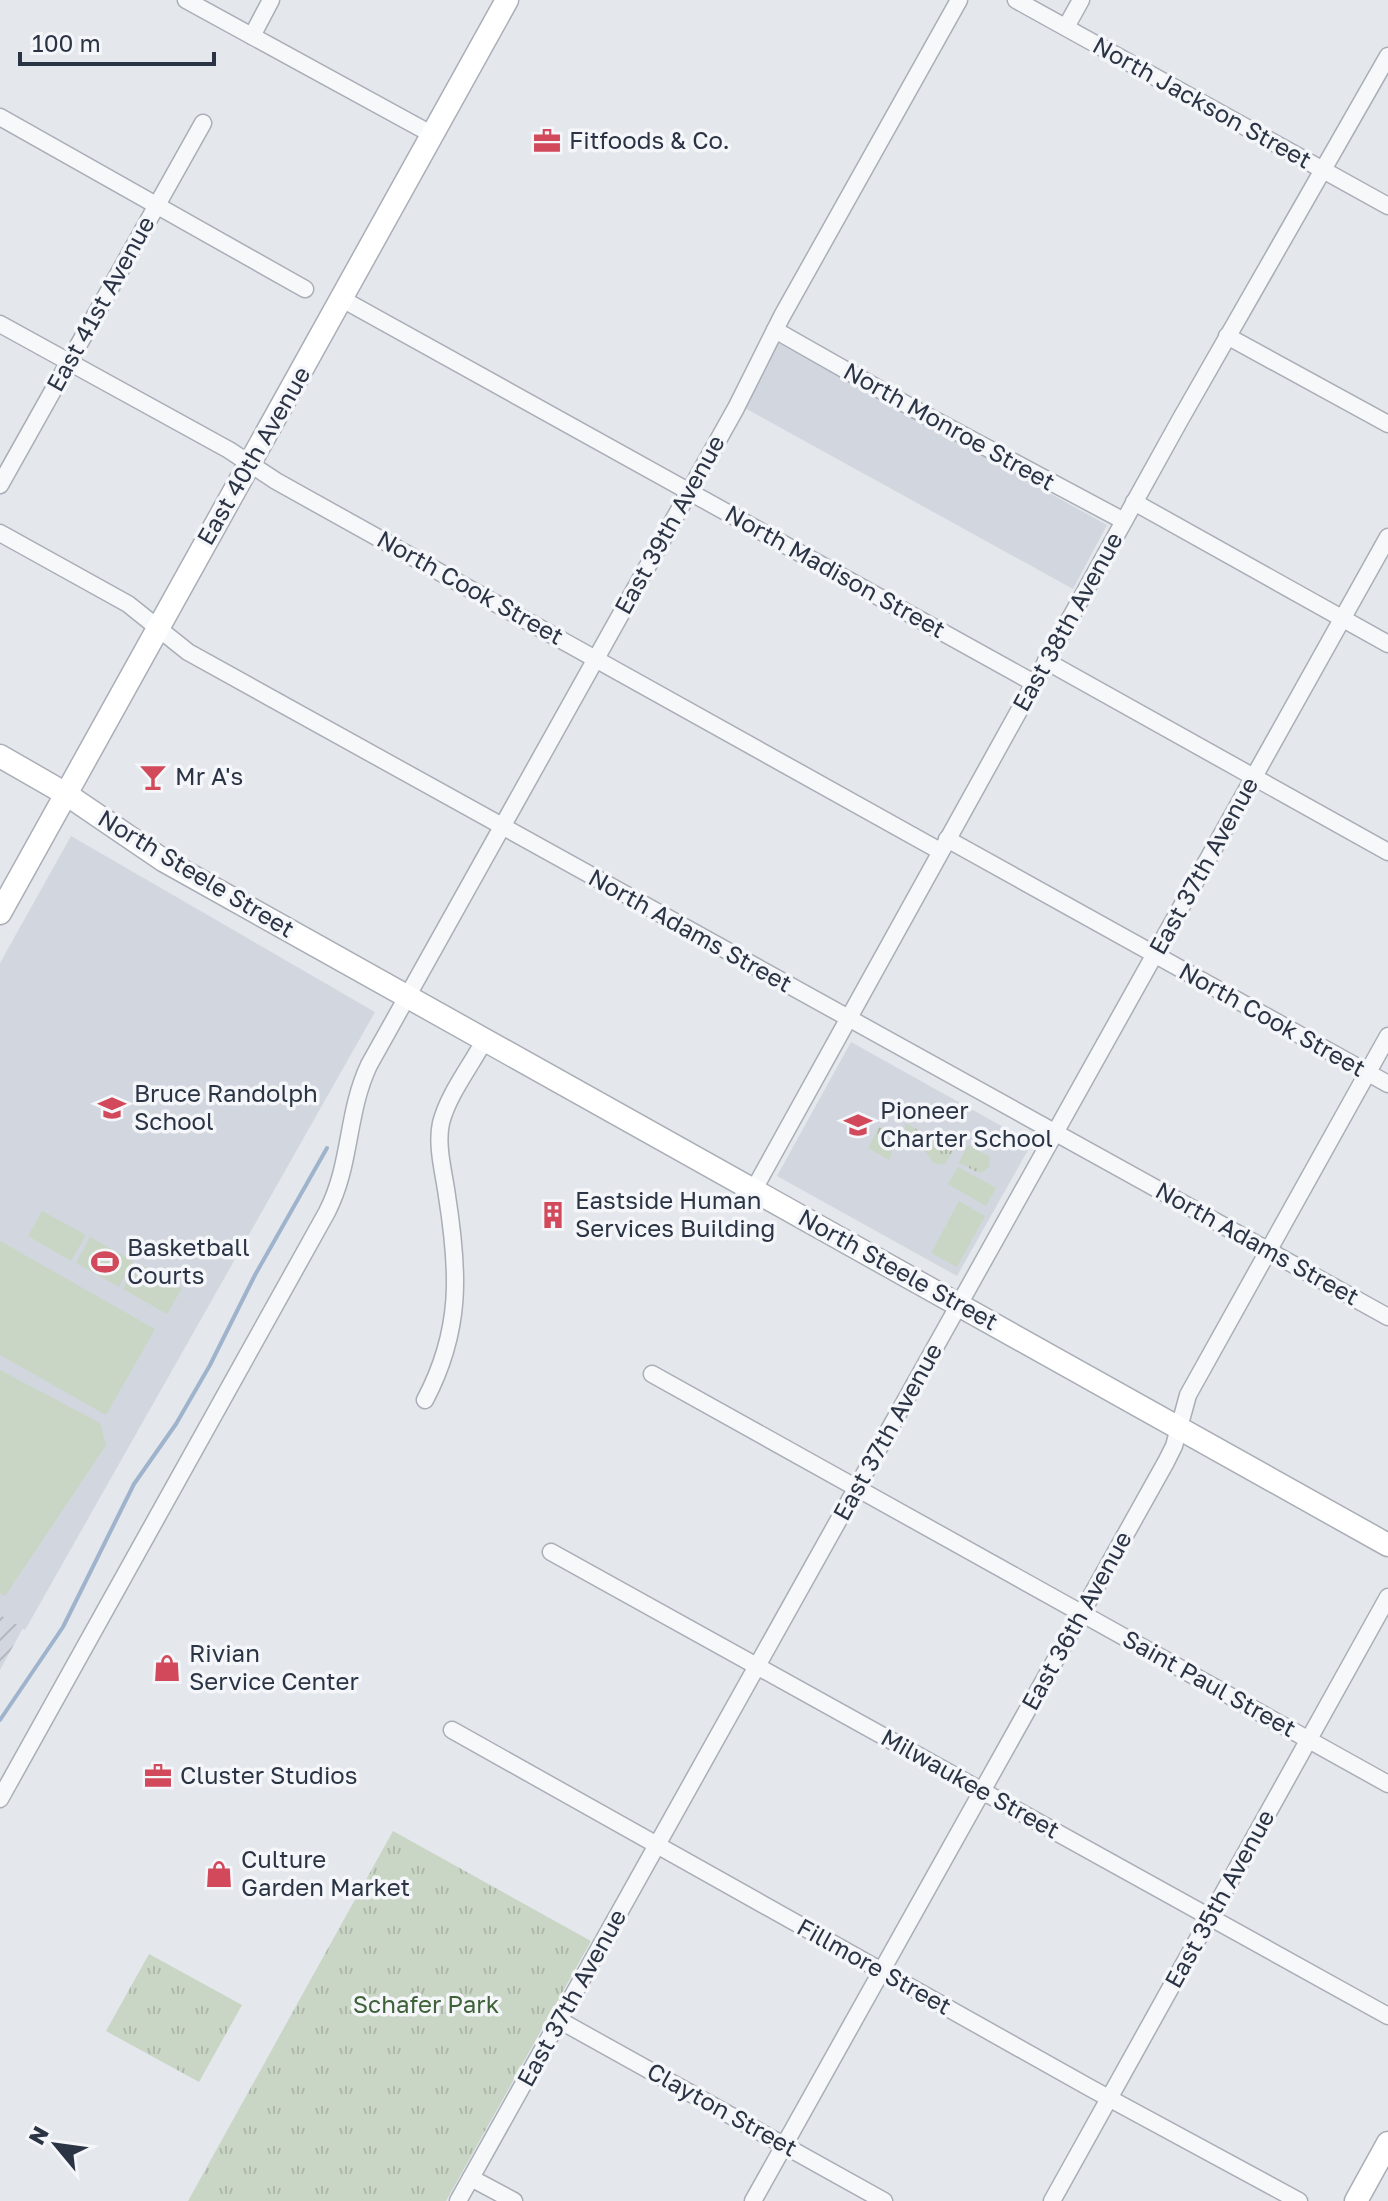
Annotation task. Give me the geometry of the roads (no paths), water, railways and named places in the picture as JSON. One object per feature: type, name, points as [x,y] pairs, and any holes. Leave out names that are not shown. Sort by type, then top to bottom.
[{"type":"street","points":[[186,0],[433,135]]},
{"type":"street","points":[[252,36],[271,0]]},
{"type":"street","name":"East 40th Avenue","points":[[0,913],[507,0]]},
{"type":"street","name":"East 39th Avenue","points":[[0,1799],[327,1212],[345,1165],[358,1091],[400,993],[501,827],[959,0]]},
{"type":"street","name":"North Jackson Street","points":[[1016,0],[1388,206]]},
{"type":"street","points":[[1066,27],[1081,0]]},
{"type":"street","name":"East 38th Avenue","points":[[753,1191],[1134,502],[1388,56]]},
{"type":"street","points":[[0,117],[305,289]]},
{"type":"street","name":"East 41st Avenue","points":[[0,485],[203,123]]},
{"type":"street","name":"North Madison Street","points":[[342,299],[1034,683]]},
{"type":"street","name":"North Cook Street","points":[[0,324],[595,658],[1154,955],[1388,1084]]},
{"type":"street","name":"North Monroe Street","points":[[775,330],[929,418],[1124,521]]},
{"type":"street","points":[[1227,336],[1388,424]]},
{"type":"street","points":[[1134,502],[1388,644]]},
{"type":"street","name":"North Adams Street","points":[[0,533],[128,604],[188,652],[1388,1317]]},
{"type":"street","name":"East 37th Avenue","points":[[458,2201],[1388,537]]},
{"type":"street","points":[[1046,661],[1388,852]]},
{"type":"street","name":"North Steele Street","points":[[0,756],[66,794],[163,860],[1388,1545]]},
{"type":"street","name":"East 36th Avenue","points":[[753,2201],[1166,1462],[1188,1395],[1388,1036]]},
{"type":"street","points":[[425,1400],[446,1352],[457,1287],[454,1239],[441,1152],[441,1124],[484,1041]]},
{"type":"street","name":"Saint Paul Street","points":[[652,1374],[1388,1784]]},
{"type":"street","name":"Milwaukee Street","points":[[551,1552],[1388,2016]]},
{"type":"street","name":"East 35th Avenue","points":[[1052,2201],[1388,1597]]},
{"type":"street","name":"Fillmore Street","points":[[452,1730],[1299,2201]]},
{"type":"street","name":"Clayton Street","points":[[559,2020],[884,2201]]},
{"type":"street","points":[[1356,2201],[1388,2143]]},
{"type":"street","points":[[471,2178],[514,2201]]},
{"type":"waterway","points":[[0,1720],[63,1627],[134,1484],[176,1424],[210,1365],[255,1275],[327,1148]]},
{"type":"place","name":"Fitfoods & Co.","points":[[547,141]]},
{"type":"place","name":"Mr A's","points":[[153,777]]},
{"type":"place","name":"Bruce Randolph School","points":[[112,1108]]},
{"type":"place","name":"Pioneer Charter School","points":[[858,1125]]},
{"type":"place","name":"Eastside Human Services Building","points":[[553,1215]]},
{"type":"place","name":"Basketball Courts","points":[[105,1262]]},
{"type":"place","name":"Rivian Service Center","points":[[167,1668]]},
{"type":"place","name":"Cluster Studios","points":[[158,1776]]},
{"type":"place","name":"Culture Garden Market","points":[[219,1874]]},
{"type":"park label","name":"Schafer Park","points":[[426,2005]]}]
